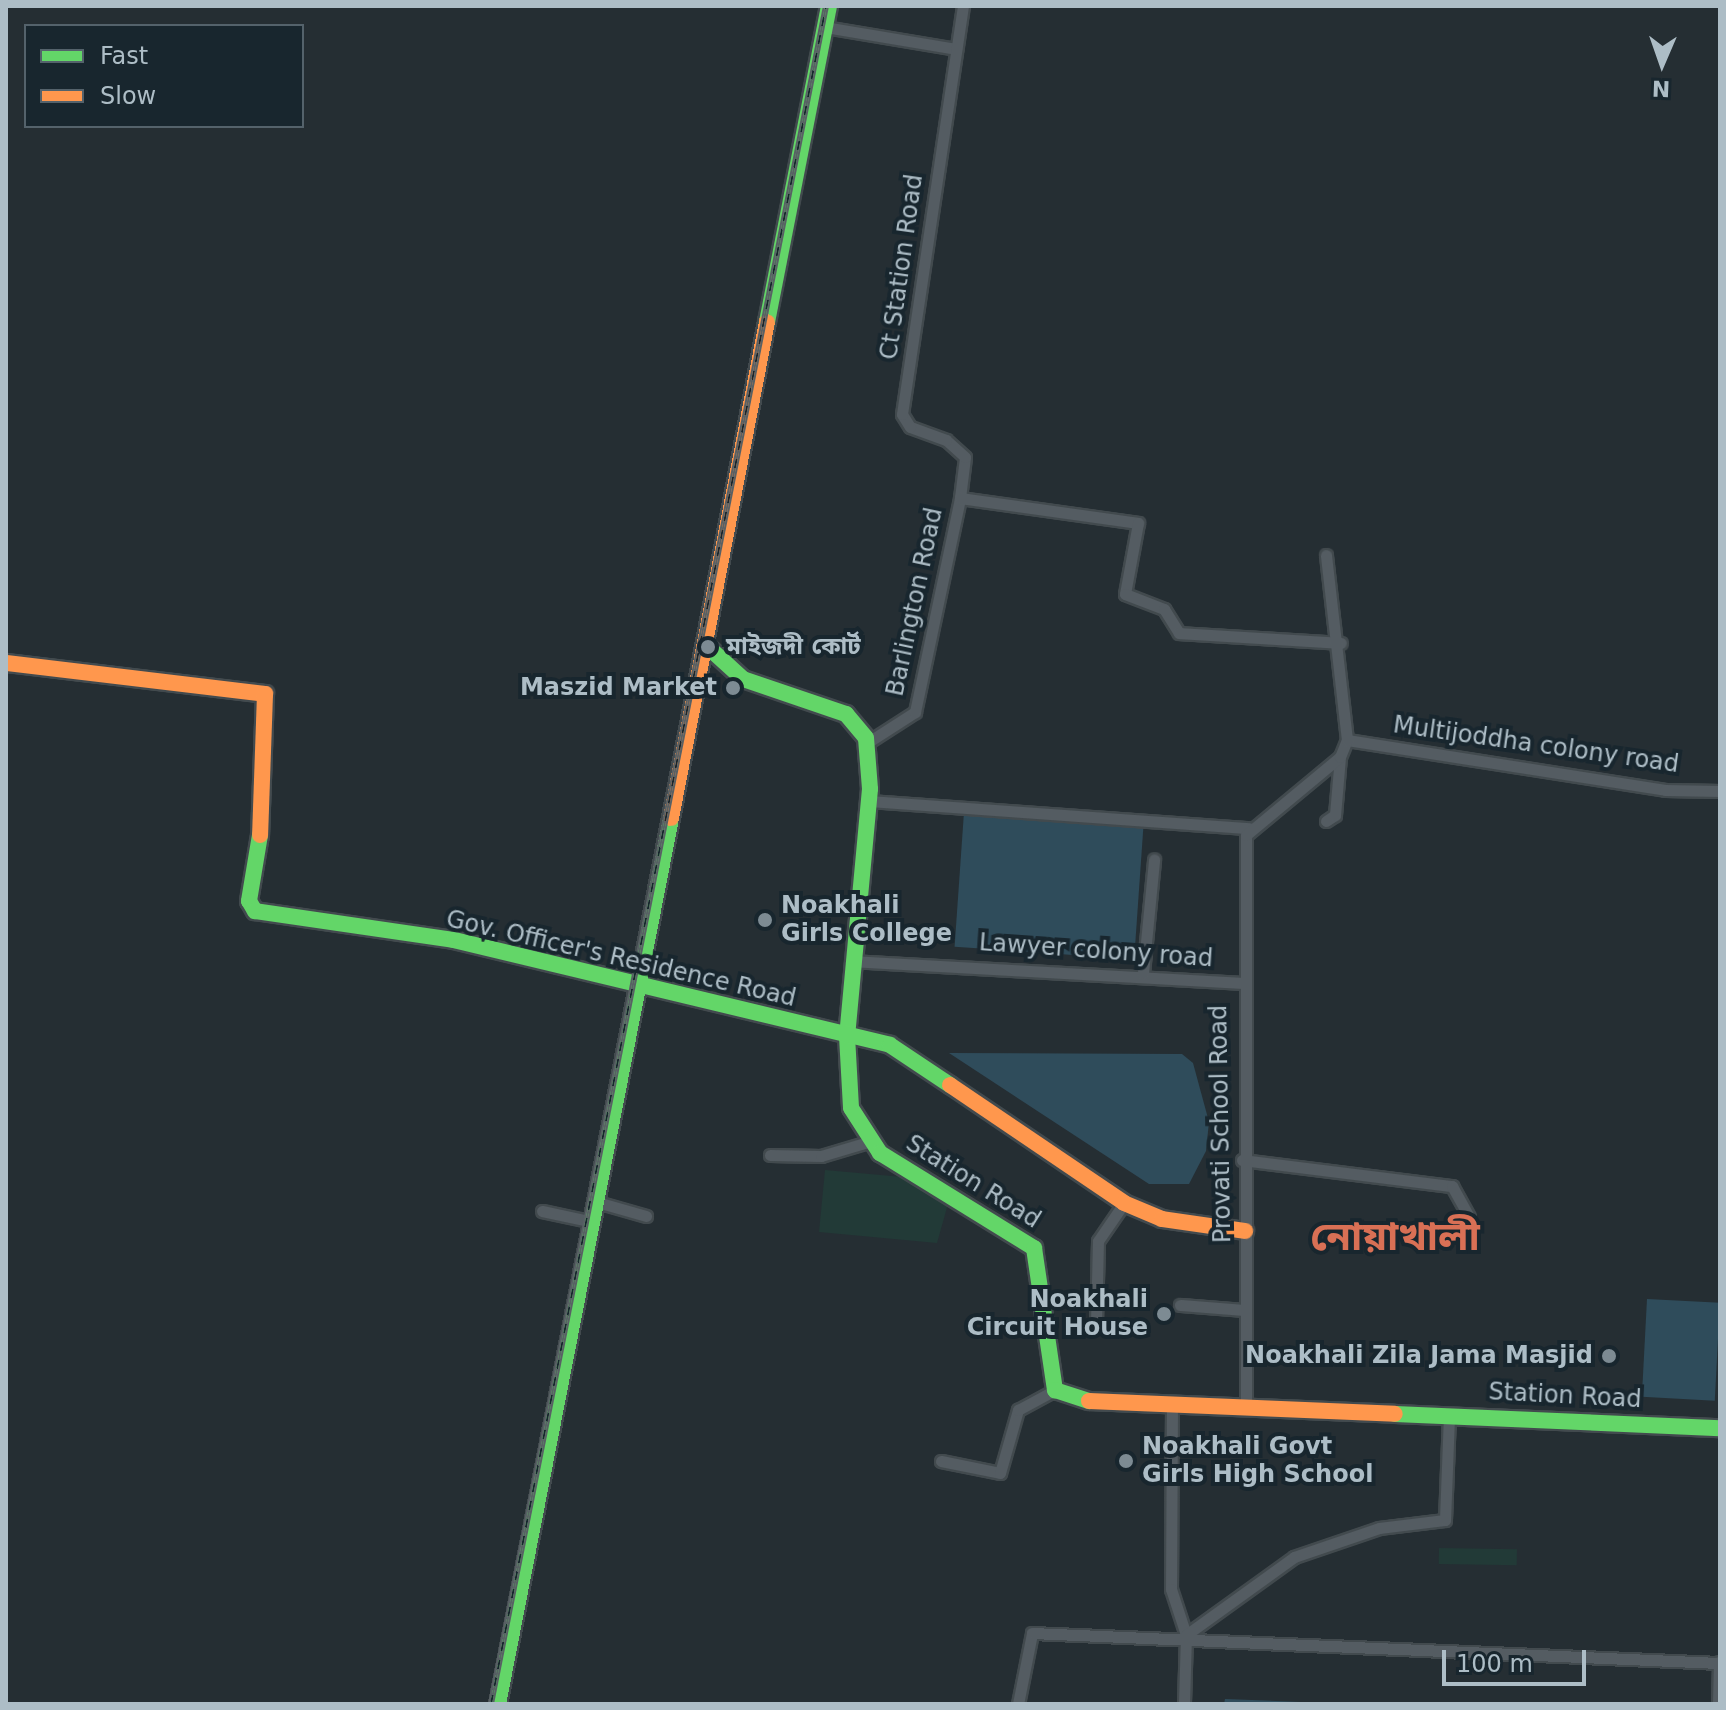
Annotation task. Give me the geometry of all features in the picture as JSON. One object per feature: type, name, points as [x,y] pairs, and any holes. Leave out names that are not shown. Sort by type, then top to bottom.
[{"type":"street","points":[[498,1704],[708,647],[829,6]]},
{"type":"street","name":"Ct Station Road","points":[[960,498],[965,457],[946,440],[910,427],[902,414],[963,6]]},
{"type":"street","points":[[825,27],[956,49]]},
{"type":"street","name":"Barlington Road","points":[[867,743],[915,712],[960,498],[1138,523],[1125,594],[1164,609],[1179,633],[1341,643]]},
{"type":"street","points":[[869,801],[1249,828],[1340,757],[1352,743],[1341,643],[1326,555]]},
{"type":"street","points":[[708,647],[743,679],[846,714],[867,743]]},
{"type":"street","name":"Gov. Officer's Residence Road","points":[[6,663],[265,694],[267,794],[249,901],[255,911],[454,940],[641,988],[890,1045],[1124,1203],[1162,1219],[1245,1231]]},
{"type":"street","name":"Station Road","points":[[867,743],[869,801],[851,961],[847,1036],[851,1108],[868,1142],[1034,1248],[1055,1390],[1075,1400],[1246,1405],[1720,1428]]},
{"type":"street","name":"Multijoddha colony road","points":[[1352,743],[1665,790],[1720,791]]},
{"type":"street","points":[[1326,821],[1335,815],[1340,757]]},
{"type":"street","name":"Provati School Road","points":[[1246,1405],[1242,937],[1249,828]]},
{"type":"street","points":[[1143,973],[1154,860]]},
{"type":"street","name":"Lawyer colony road","points":[[851,961],[1143,973],[1242,983]]},
{"type":"street","points":[[770,1155],[821,1156],[868,1142]]},
{"type":"street","points":[[1242,1160],[1452,1186],[1469,1217]]},
{"type":"street","points":[[597,1202],[646,1216]]},
{"type":"street","points":[[1096,1323],[1098,1241],[1124,1203]]},
{"type":"street","points":[[542,1211],[593,1222]]},
{"type":"street","points":[[1180,1305],[1245,1310]]},
{"type":"street","points":[[941,1461],[1000,1473],[1018,1410],[1055,1390]]},
{"type":"street","points":[[1172,1403],[1171,1589],[1186,1635],[1184,1704]]},
{"type":"street","points":[[1186,1635],[1294,1557],[1379,1528],[1445,1520],[1449,1414]]},
{"type":"street","points":[[1018,1704],[1032,1633],[1186,1635],[1720,1662],[1718,1704]]},
{"type":"green space","points":[[825,1170],[914,1178],[948,1204],[937,1243],[819,1232]]},
{"type":"green space","points":[[1439,1548],[1517,1549],[1517,1565],[1439,1564]]},
{"type":"water","points":[[964,812],[1144,825],[1134,959],[955,947]]},
{"type":"water","points":[[949,1053],[1182,1054],[1193,1063],[1209,1122],[1206,1151],[1189,1184],[1149,1184]]},
{"type":"water","points":[[1647,1299],[1720,1303],[1715,1401],[1642,1397]]},
{"type":"water","points":[[1225,1699],[1351,1704],[1224,1704]]},
{"type":"railway","points":[[491,1704],[826,6]]},
{"type":"traffic: fast","points":[[767,322],[829,6]]},
{"type":"traffic: fast","points":[[708,647],[743,679],[846,714],[866,738],[870,789],[847,1036],[851,1108],[880,1153],[1034,1248],[1055,1390],[1089,1401]]},
{"type":"traffic: fast","points":[[498,1704],[671,818]]},
{"type":"traffic: fast","points":[[260,835],[249,901],[255,911],[454,940],[890,1045],[950,1085]]},
{"type":"traffic: fast","points":[[1395,1414],[1720,1428]]},
{"type":"traffic: slow","points":[[671,818],[767,322]]},
{"type":"traffic: slow","points":[[6,663],[265,694],[260,835]]},
{"type":"traffic: slow","points":[[950,1085],[1124,1203],[1162,1219],[1245,1231]]},
{"type":"traffic: slow","points":[[1089,1401],[1395,1414]]},
{"type":"place","name":"মাইজদী কোর্ট","points":[[708,647]]},
{"type":"place","name":"Maszid Market","points":[[733,688]]},
{"type":"place","name":"Noakhali Girls College","points":[[765,920]]},
{"type":"place","name":"Noakhali Circuit House","points":[[1164,1314]]},
{"type":"place","name":"Noakhali Zila Jama Masjid","points":[[1609,1356]]},
{"type":"place","name":"Noakhali Govt Girls High School","points":[[1126,1461]]},
{"type":"district","name":"নোয়াখালী","points":[[1395,1236]]}]
